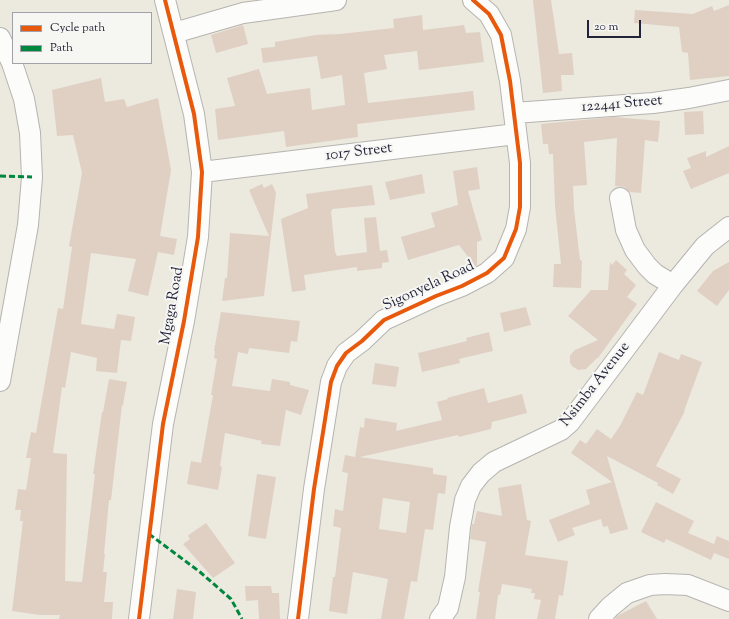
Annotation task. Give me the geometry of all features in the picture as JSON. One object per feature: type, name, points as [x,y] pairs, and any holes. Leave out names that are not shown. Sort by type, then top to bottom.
[{"type":"street","name":"Mgaga Road","points":[[139,619],[163,424],[184,321],[198,236],[202,172],[194,114],[165,0]]},
{"type":"street","points":[[174,33],[243,13],[336,0]]},
{"type":"street","name":"Sigonyela Road","points":[[298,619],[314,489],[331,382],[337,366],[346,354],[384,320],[414,305],[462,286],[487,273],[504,258],[516,229],[520,207],[520,163],[510,80],[501,35],[489,14],[473,0]]},
{"type":"street","points":[[0,38],[12,63]]},
{"type":"street","points":[[0,381],[28,225],[32,177],[30,133],[24,99],[12,64]]},
{"type":"street","name":"122441 Street","points":[[514,113],[653,103],[729,90]]},
{"type":"street","name":"1017 Street","points":[[202,172],[516,134]]},
{"type":"street","points":[[620,198],[626,230],[635,250],[655,274],[673,285]]},
{"type":"street","name":"Nsimba Avenue","points":[[440,619],[448,608],[455,577],[460,527],[465,500],[471,486],[481,473],[494,462],[561,430],[570,422],[673,285],[705,246],[729,227]]},
{"type":"street","points":[[599,619],[610,607],[627,593],[650,585],[688,585],[729,601]]},
{"type":"building","points":[[533,0],[551,0],[559,54],[572,53],[574,75],[561,75],[562,91],[543,93]]},
{"type":"building","points":[[729,5],[729,76],[690,80],[688,53],[682,52],[679,27],[634,23],[635,10],[693,14],[712,6],[714,11]]},
{"type":"building","points":[[422,15],[423,30],[464,25],[466,33],[480,32],[484,62],[419,70],[417,51],[384,55],[387,69],[364,73],[368,103],[473,91],[475,110],[357,124],[358,137],[286,147],[284,131],[218,140],[215,109],[235,106],[227,78],[259,69],[267,94],[310,88],[312,110],[345,105],[342,75],[321,79],[317,56],[263,63],[261,48],[275,47],[275,42],[316,35],[394,28],[393,19]]},
{"type":"building","points":[[243,25],[248,44],[216,53],[211,35]]},
{"type":"building","points":[[101,78],[105,102],[124,99],[127,107],[158,98],[171,170],[160,236],[177,239],[174,255],[158,252],[148,296],[128,291],[136,259],[91,253],[81,324],[114,329],[117,314],[135,317],[131,341],[121,340],[117,373],[96,371],[97,358],[71,352],[65,388],[62,387],[53,453],[67,454],[65,581],[82,582],[95,474],[93,474],[102,412],[109,379],[127,382],[122,405],[111,500],[109,500],[104,554],[103,572],[107,572],[104,602],[113,602],[112,619],[59,619],[60,615],[40,615],[12,611],[23,521],[20,521],[21,510],[15,510],[18,489],[26,490],[31,458],[26,458],[31,432],[36,433],[58,308],[63,309],[72,247],[69,246],[82,173],[73,135],[57,136],[52,90]]},
{"type":"building","points":[[703,111],[704,134],[685,135],[684,112]]},
{"type":"building","points":[[614,117],[660,121],[658,142],[645,140],[641,193],[629,192],[624,187],[615,186],[617,138],[584,142],[587,185],[573,186],[580,260],[582,261],[581,288],[553,287],[554,264],[561,264],[555,206],[553,154],[549,154],[548,144],[543,144],[541,124]]},
{"type":"building","points":[[729,146],[729,173],[691,189],[683,171],[691,168],[687,158],[706,151],[706,157]]},
{"type":"building","points":[[477,167],[480,189],[468,191],[482,240],[477,242],[477,265],[475,266],[459,245],[408,260],[401,237],[435,227],[431,213],[458,205],[453,171]]},
{"type":"building","points":[[422,174],[425,193],[390,200],[385,182]]},
{"type":"building","points":[[262,184],[264,188],[272,184],[276,193],[264,296],[222,301],[225,278],[227,278],[230,233],[269,236],[249,190]]},
{"type":"building","points":[[372,185],[375,205],[332,209],[335,252],[337,256],[367,252],[364,218],[376,217],[380,251],[387,250],[389,262],[382,263],[382,268],[357,271],[357,267],[304,275],[306,290],[292,292],[281,219],[308,208],[306,194]]},
{"type":"building","points":[[616,260],[627,270],[624,274],[636,285],[627,297],[637,304],[598,358],[586,369],[578,370],[570,363],[570,356],[572,353],[575,350],[598,340],[568,316],[591,290],[608,290],[610,262],[612,265]]},
{"type":"building","points":[[729,262],[729,290],[717,306],[697,291],[713,271]]},
{"type":"building","points":[[526,307],[531,325],[504,332],[500,313]]},
{"type":"building","points":[[221,312],[300,321],[297,342],[291,341],[289,353],[249,348],[248,354],[238,352],[232,386],[270,391],[272,379],[290,382],[290,385],[309,390],[301,415],[286,410],[280,446],[261,444],[262,441],[225,433],[218,490],[187,484],[191,461],[201,463],[213,395],[211,395],[217,359],[214,358],[214,351]]},
{"type":"building","points":[[489,332],[493,351],[459,359],[460,363],[422,372],[418,353],[467,341],[466,338]]},
{"type":"building","points":[[659,352],[679,360],[681,354],[702,362],[685,411],[656,466],[681,479],[673,494],[657,485],[658,483],[607,456],[628,529],[610,534],[608,526],[603,527],[601,519],[572,528],[575,535],[558,542],[549,520],[590,504],[586,490],[612,482],[571,453],[580,440],[586,444],[597,429],[611,439],[620,426],[637,392],[643,395]]},
{"type":"building","points":[[375,363],[399,367],[396,387],[372,384]]},
{"type":"building","points":[[484,388],[488,403],[522,394],[527,413],[492,422],[491,429],[360,457],[433,468],[433,474],[447,476],[445,494],[438,493],[433,530],[425,529],[417,582],[411,581],[404,619],[381,619],[388,579],[353,572],[347,614],[329,611],[341,528],[333,526],[335,509],[343,511],[348,473],[342,472],[345,455],[355,457],[360,427],[364,428],[365,418],[397,423],[396,431],[442,420],[437,402],[448,399],[447,398]],"holes":[[[383,498],[410,502],[406,533],[379,529]]]},
{"type":"building","points":[[257,474],[276,477],[266,539],[248,536]]},
{"type":"building","points":[[521,484],[527,520],[531,521],[525,555],[568,561],[563,596],[559,595],[555,619],[537,619],[541,600],[534,599],[535,593],[531,593],[532,589],[502,584],[500,595],[498,595],[495,619],[476,619],[480,592],[478,592],[486,542],[470,539],[472,524],[474,524],[477,511],[502,516],[498,488]]},
{"type":"building","points":[[656,502],[694,521],[688,533],[714,544],[717,536],[729,541],[729,559],[714,553],[711,560],[666,539],[664,543],[641,532]]},
{"type":"building","points":[[206,523],[235,563],[213,578],[183,544],[190,539],[188,536],[190,534]]},
{"type":"building","points":[[245,586],[271,586],[272,593],[279,593],[280,619],[259,619],[258,600],[246,601]]},
{"type":"building","points":[[177,589],[196,592],[193,619],[173,619]]},
{"type":"building","points":[[646,601],[657,619],[615,619],[617,616]]},
{"type":"marked path","points":[[0,176],[32,177]]},
{"type":"marked path","points":[[149,534],[200,572],[231,599],[242,619]]},
{"type":"cycle path","points":[[139,619],[163,424],[184,321],[198,237],[202,172],[194,114],[165,0]]},
{"type":"cycle path","points":[[298,619],[314,489],[331,382],[337,366],[346,353],[362,341],[384,320],[436,296],[462,286],[487,273],[504,258],[516,229],[520,207],[520,163],[510,81],[501,35],[489,14],[473,0]]}]
